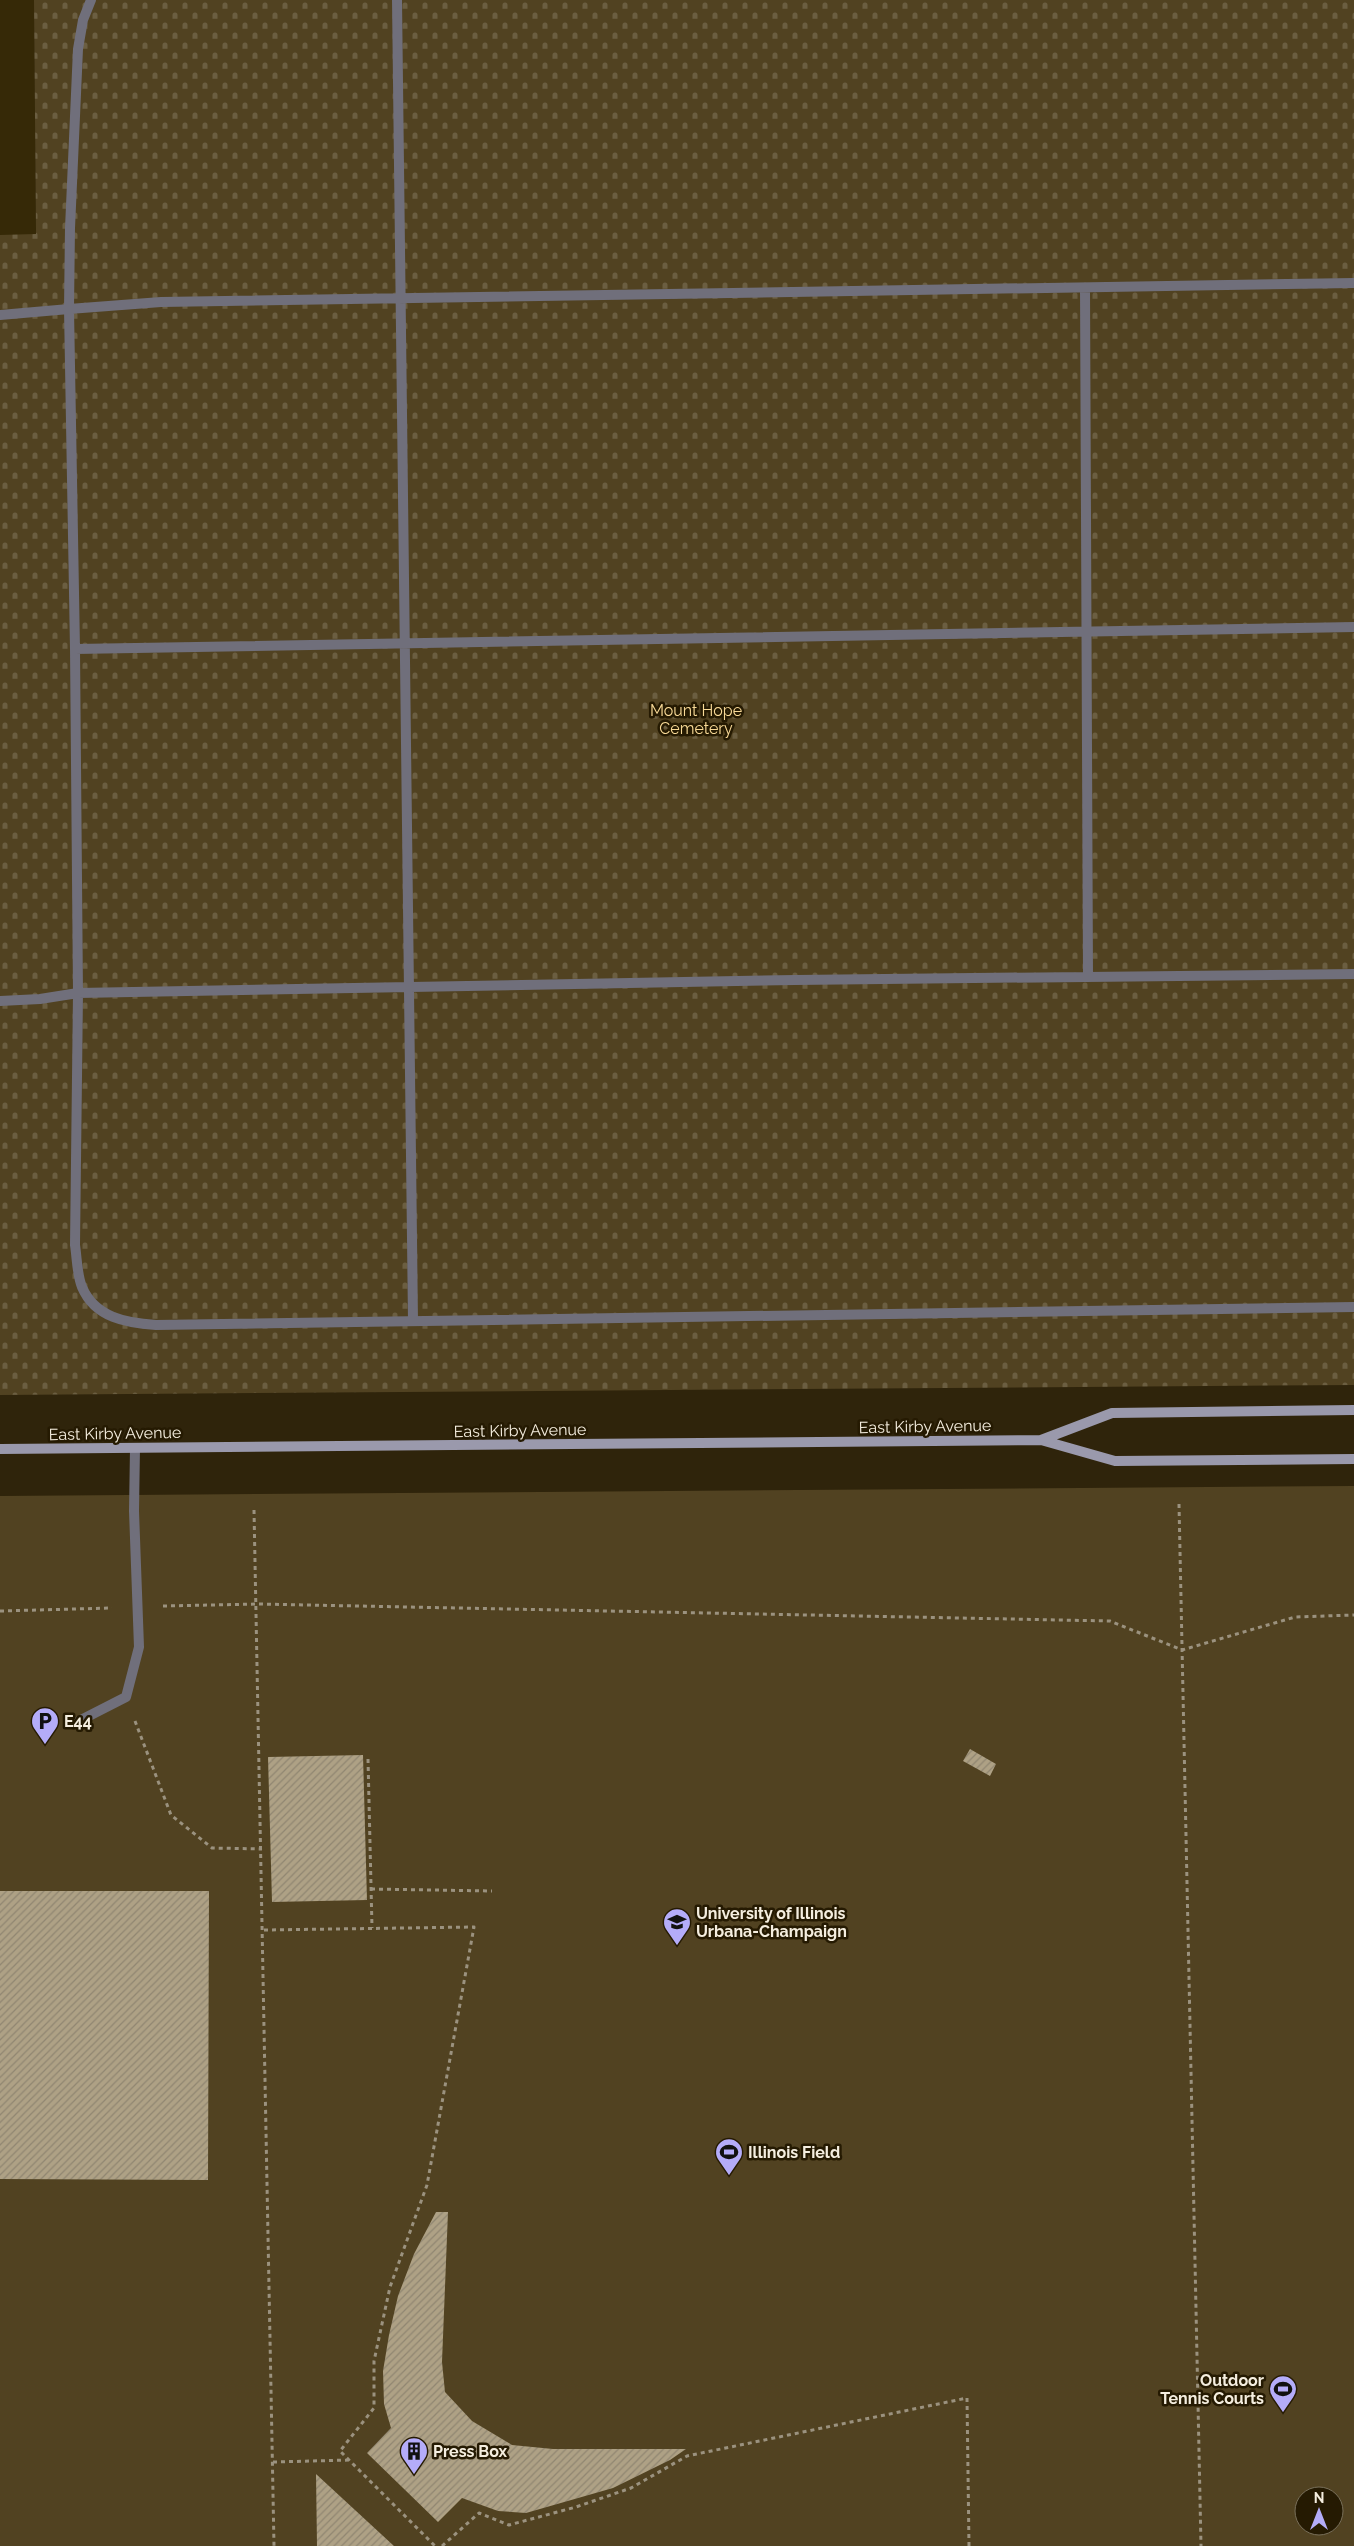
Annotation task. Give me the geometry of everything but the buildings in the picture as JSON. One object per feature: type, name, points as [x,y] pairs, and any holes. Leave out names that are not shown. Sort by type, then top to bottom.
[{"type":"main road","name":"East Kirby Avenue","points":[[1041,1440],[1112,1413],[1354,1410]]},
{"type":"main road","name":"East Kirby Avenue","points":[[0,1450],[1041,1440],[1115,1461],[1354,1459]]},
{"type":"lane","points":[[91,0],[83,20],[78,49],[70,228],[69,309],[75,649],[78,993],[75,1245],[82,1286],[92,1304],[102,1312],[129,1323],[156,1325],[1354,1307]]},
{"type":"lane","points":[[397,0],[413,1321]]},
{"type":"lane","points":[[0,315],[161,302],[1354,283]]},
{"type":"lane","points":[[1085,288],[1088,977]]},
{"type":"lane","points":[[75,649],[1354,627]]},
{"type":"lane","points":[[0,1001],[40,999],[78,993],[1354,974]]},
{"type":"lane","points":[[79,1721],[126,1697],[139,1648],[134,1511],[135,1448]]},
{"type":"path","points":[[1179,1504],[1201,2546]]},
{"type":"path","points":[[254,1510],[264,1930],[274,2546]]},
{"type":"path","points":[[0,1611],[257,1604],[1110,1621],[1182,1650],[1295,1617],[1354,1615]]},
{"type":"path","points":[[126,1697],[171,1815],[212,1848],[262,1849]]},
{"type":"path","points":[[368,1758],[372,1928]]},
{"type":"path","points":[[371,1889],[492,1890]]},
{"type":"path","points":[[264,1930],[474,1927],[427,2185],[390,2287],[374,2361],[374,2408],[340,2451],[435,2546]]},
{"type":"path","points":[[442,2546],[479,2513],[509,2525],[576,2507],[631,2488],[687,2456],[967,2398],[969,2546]]},
{"type":"path","points":[[273,2462],[350,2460]]},
{"type":"shaded area","points":[[0,0],[34,0],[36,235],[0,235]]},
{"type":"green space","name":"Mount Hope Cemetery","points":[[34,0],[1354,0],[1354,1385],[0,1395],[0,235],[36,234]]},
{"type":"green space","name":"University of Illinois Urbana-Champaign","points":[[1354,1486],[1354,2546],[0,2546],[0,1496]]},
{"type":"place","name":"E44","points":[[45,1745]]},
{"type":"place","name":"University of Illinois Urbana-Champaign","points":[[677,1946]]},
{"type":"place","name":"Illinois Field","points":[[729,2176]]},
{"type":"place","name":"Outdoor Tennis Courts","points":[[1283,2413]]},
{"type":"place","name":"Press Box","points":[[414,2475]]}]
